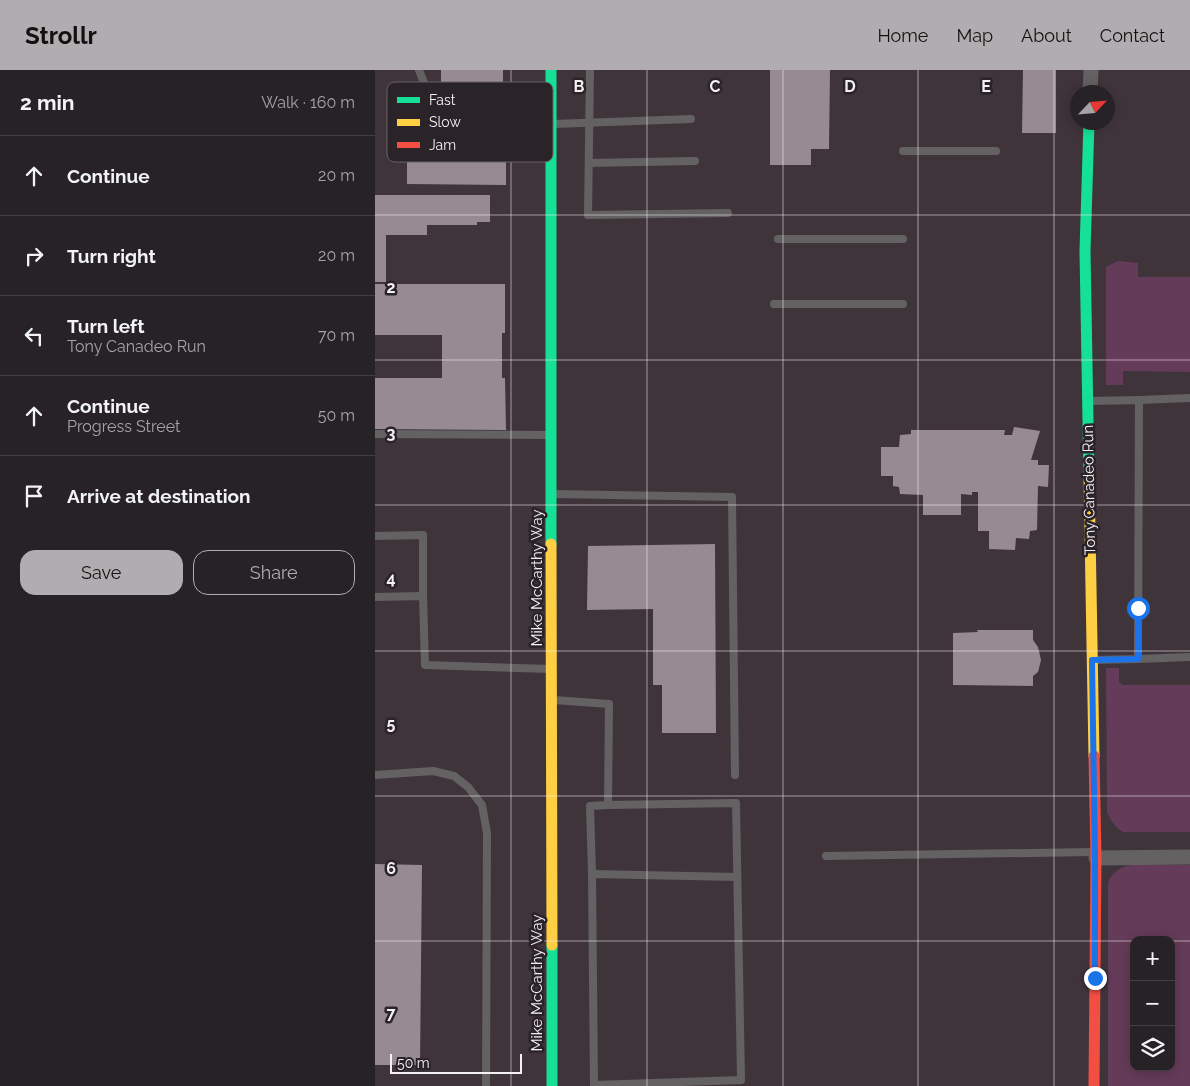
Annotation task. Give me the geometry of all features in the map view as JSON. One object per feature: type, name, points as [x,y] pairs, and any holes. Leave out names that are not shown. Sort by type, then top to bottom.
[{"type":"street","points":[[1091,70],[1091,85]]},
{"type":"street","name":"Tony Canadeo Run","points":[[1089,130],[1085,251],[1095,855],[1094,1086]]},
{"type":"street","name":"Mike McCarthy Way","points":[[551,162],[552,1086]]},
{"type":"street","points":[[1095,855],[1190,857]]},
{"type":"lane","points":[[419,70],[424,82]]},
{"type":"lane","points":[[590,70],[588,215],[728,213]]},
{"type":"lane","points":[[553,124],[691,119]]},
{"type":"lane","points":[[903,151],[996,151]]},
{"type":"lane","points":[[589,163],[695,161]]},
{"type":"lane","points":[[778,239],[903,239]]},
{"type":"lane","points":[[774,304],[903,304]]},
{"type":"lane","points":[[1088,401],[1190,398]]},
{"type":"lane","points":[[1138,659],[1139,400]]},
{"type":"lane","points":[[375,434],[552,435]]},
{"type":"lane","points":[[552,494],[733,496],[735,775]]},
{"type":"lane","points":[[375,536],[423,535],[425,665],[552,669]]},
{"type":"lane","points":[[375,597],[423,596]]},
{"type":"lane","points":[[1092,660],[1190,657]]},
{"type":"lane","points":[[551,700],[609,704],[608,805]]},
{"type":"lane","points":[[375,775],[433,771],[454,776],[469,787],[482,805],[487,833],[486,1086]]},
{"type":"lane","points":[[736,802],[741,1080],[594,1086],[590,806],[608,805],[736,802]]},
{"type":"lane","points":[[826,856],[1095,855]]},
{"type":"lane","points":[[592,874],[737,877]]},
{"type":"shaded area","points":[[375,70],[1190,70],[1190,1086],[375,1086]]},
{"type":"shaded area","points":[[1118,261],[1138,263],[1138,277],[1190,277],[1190,372],[1123,371],[1123,385],[1106,385],[1106,267]]},
{"type":"shaded area","points":[[1106,668],[1119,668],[1119,682],[1123,685],[1190,685],[1190,832],[1123,832],[1115,826],[1107,812]]},
{"type":"shaded area","points":[[1134,865],[1190,865],[1190,1086],[1108,1086],[1108,883],[1115,872]]},
{"type":"building","points":[[441,70],[503,70],[503,82],[441,82]]},
{"type":"building","points":[[770,70],[830,70],[829,149],[811,149],[811,165],[770,165]]},
{"type":"building","points":[[1023,70],[1056,70],[1056,133],[1022,133]]},
{"type":"building","points":[[407,162],[506,162],[506,185],[407,184]]},
{"type":"building","points":[[375,195],[490,195],[490,222],[477,222],[477,225],[427,225],[427,235],[386,235],[386,282],[375,282]]},
{"type":"building","points":[[375,284],[505,284],[505,333],[502,333],[502,378],[505,378],[506,430],[375,429],[375,378],[442,378],[442,335],[375,335]]},
{"type":"building","points":[[1014,427],[1040,431],[1031,460],[1038,460],[1038,465],[1049,465],[1048,487],[1038,486],[1037,530],[1030,531],[1029,539],[1016,538],[1015,550],[989,549],[989,531],[978,531],[978,492],[972,492],[972,495],[961,494],[961,515],[923,515],[923,495],[900,494],[899,487],[893,486],[893,476],[881,476],[881,447],[899,447],[900,435],[911,434],[911,430],[1005,430],[1004,435],[1012,435]]},
{"type":"building","points":[[715,544],[716,733],[662,733],[662,685],[653,685],[653,609],[587,610],[588,546]]},
{"type":"building","points":[[977,630],[1033,630],[1033,640],[1038,647],[1041,660],[1038,672],[1033,676],[1033,686],[953,685],[953,633],[978,632]]},
{"type":"building","points":[[375,864],[422,865],[420,1065],[375,1065]]},
{"type":"traffic: fast","points":[[551,70],[551,82]]},
{"type":"traffic: fast","points":[[1089,130],[1085,251],[1089,476]]},
{"type":"traffic: fast","points":[[551,162],[551,544]]},
{"type":"traffic: fast","points":[[552,945],[552,1086]]},
{"type":"traffic: slow","points":[[1089,476],[1094,756]]},
{"type":"traffic: slow","points":[[551,544],[552,945]]},
{"type":"traffic: jam","points":[[1094,756],[1096,858],[1094,1086]]},
{"type":"route","points":[[1095,978],[1092,660],[1138,659],[1138,608]]}]
